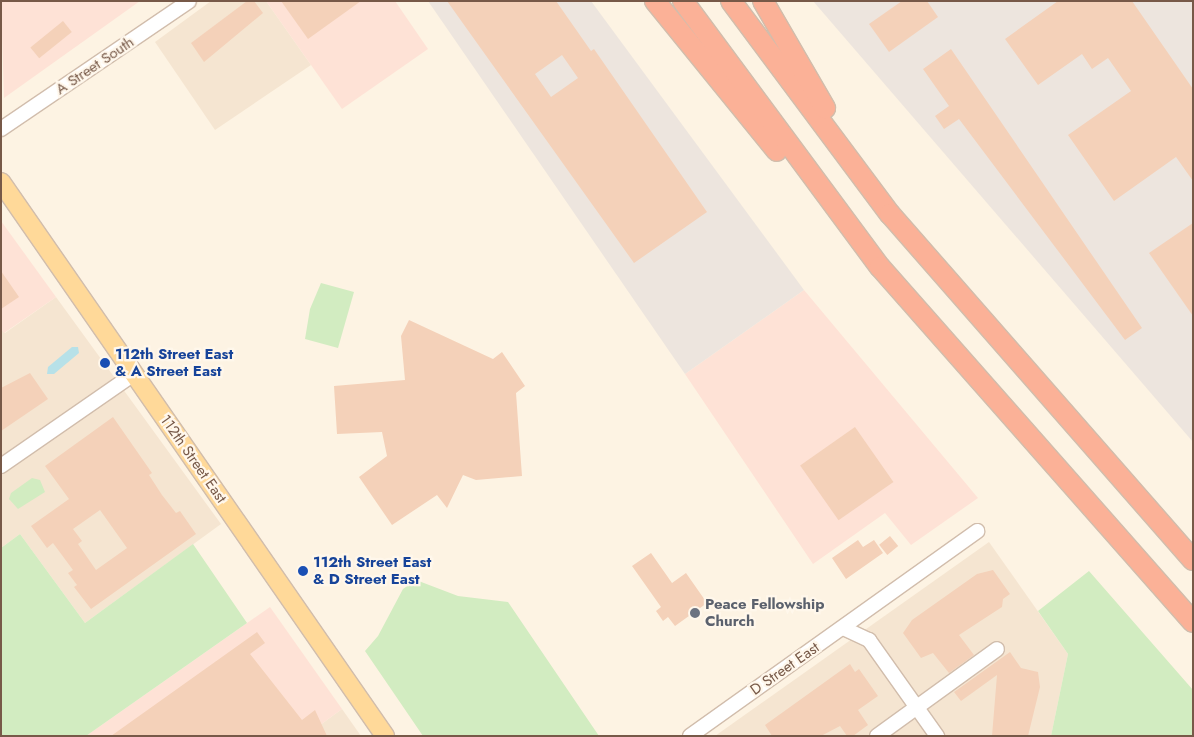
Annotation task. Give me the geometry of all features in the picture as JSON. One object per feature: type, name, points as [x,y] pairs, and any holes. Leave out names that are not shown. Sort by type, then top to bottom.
[{"type":"highway","points":[[656,1],[788,165],[1193,622]]},
{"type":"highway","points":[[683,1],[880,267]]},
{"type":"highway","points":[[731,1],[890,214],[1193,560]]},
{"type":"highway","points":[[762,1],[890,214]]},
{"type":"main road","name":"112th Street East","points":[[1,182],[386,736]]},
{"type":"street","name":"A Street South","points":[[1,130],[189,1]]},
{"type":"street","points":[[1,466],[134,374]]},
{"type":"street","name":"D Street East","points":[[690,736],[977,531]]},
{"type":"street","points":[[843,628],[869,640],[937,736]]},
{"type":"street","points":[[877,736],[997,649]]},
{"type":"shaded area","points":[[1,1],[140,1],[4,98]]},
{"type":"shaded area","points":[[211,1],[266,1],[311,65],[215,130],[155,42]]},
{"type":"shaded area","points":[[266,1],[395,1],[428,49],[342,109]]},
{"type":"shaded area","points":[[428,1],[591,1],[804,290],[685,374]]},
{"type":"shaded area","points":[[813,1],[1193,1],[1193,442]]},
{"type":"shaded area","points":[[1,221],[56,297],[4,333],[1,329]]},
{"type":"shaded area","points":[[804,290],[978,498],[911,545],[885,513],[813,564],[685,374]]},
{"type":"shaded area","points":[[56,297],[221,524],[85,623],[20,534],[1,548],[1,329],[5,333]]},
{"type":"shaded area","points":[[989,542],[1068,654],[1051,736],[715,736]]},
{"type":"shaded area","points":[[270,607],[342,709],[305,736],[86,736]]},
{"type":"shaded area","points":[[342,709],[361,736],[305,736]]},
{"type":"green space","points":[[321,283],[354,292],[338,348],[305,339],[310,309]]},
{"type":"green space","points":[[32,478],[40,480],[45,492],[18,509],[9,499],[11,493]]},
{"type":"green space","points":[[20,534],[85,623],[193,544],[247,623],[86,736],[1,736],[1,548]]},
{"type":"green space","points":[[1089,571],[1193,690],[1193,736],[1051,736],[1068,654],[1038,611]]},
{"type":"green space","points":[[416,580],[458,596],[508,602],[599,736],[423,736],[365,651],[378,636],[403,589]]},
{"type":"water","points":[[72,347],[78,347],[79,353],[54,374],[47,374],[48,367]]},
{"type":"building","points":[[247,1],[254,1],[263,13],[204,62],[191,43]]},
{"type":"building","points":[[281,1],[361,1],[308,39]]},
{"type":"building","points":[[447,1],[556,1],[591,51],[594,49],[707,212],[634,263]],"holes":[[[562,55],[578,78],[551,97],[535,74]]]},
{"type":"building","points":[[902,1],[927,1],[938,17],[889,52],[869,24]]},
{"type":"building","points":[[1058,1],[1132,1],[1193,89],[1193,181],[1176,157],[1114,201],[1068,135],[1131,91],[1108,58],[1092,69],[1082,54],[1038,85],[1005,39]]},
{"type":"building","points":[[63,21],[72,32],[39,58],[30,47]]},
{"type":"building","points":[[951,49],[1142,328],[1125,340],[959,119],[944,129],[935,116],[949,106],[923,69]]},
{"type":"building","points":[[1193,223],[1193,316],[1149,253]]},
{"type":"building","points":[[1,271],[19,297],[1,309]]},
{"type":"building","points":[[409,320],[493,359],[502,352],[525,386],[516,393],[522,476],[476,480],[463,475],[447,508],[437,495],[392,525],[359,477],[387,456],[382,432],[337,434],[334,386],[405,380],[401,336]]},
{"type":"building","points":[[30,373],[48,399],[1,431],[1,388]]},
{"type":"building","points":[[113,417],[152,473],[149,475],[162,495],[176,513],[180,511],[196,534],[91,609],[74,587],[77,585],[68,573],[73,570],[53,543],[47,548],[31,526],[69,499],[45,466]],"holes":[[[100,510],[127,548],[96,570],[78,544],[82,541],[73,529]]]},
{"type":"building","points":[[855,427],[893,482],[839,520],[800,465]]},
{"type":"building","points":[[890,536],[898,546],[887,555],[879,545]]},
{"type":"building","points":[[858,540],[863,547],[874,540],[883,553],[846,579],[832,558]]},
{"type":"building","points":[[651,553],[672,583],[686,573],[707,603],[675,626],[668,617],[663,621],[656,611],[661,607],[632,566]]},
{"type":"building","points":[[993,570],[1010,594],[1003,599],[1002,607],[959,635],[974,655],[949,673],[933,653],[921,658],[903,633],[912,620],[977,574]]},
{"type":"building","points":[[257,632],[265,643],[250,654],[302,720],[315,710],[327,736],[111,736]]},
{"type":"building","points":[[1010,652],[1021,668],[1038,672],[1040,687],[1028,736],[992,736],[997,675],[961,701],[954,692]]},
{"type":"building","points":[[850,664],[855,672],[859,669],[878,696],[858,710],[868,725],[853,736],[847,736],[840,726],[821,736],[772,736],[765,725]]},
{"type":"place","name":"112th Street East & A Street East","points":[[105,363]]},
{"type":"place","name":"112th Street East & D Street East","points":[[303,571]]},
{"type":"place","name":"Peace Fellowship Church","points":[[695,613]]}]
